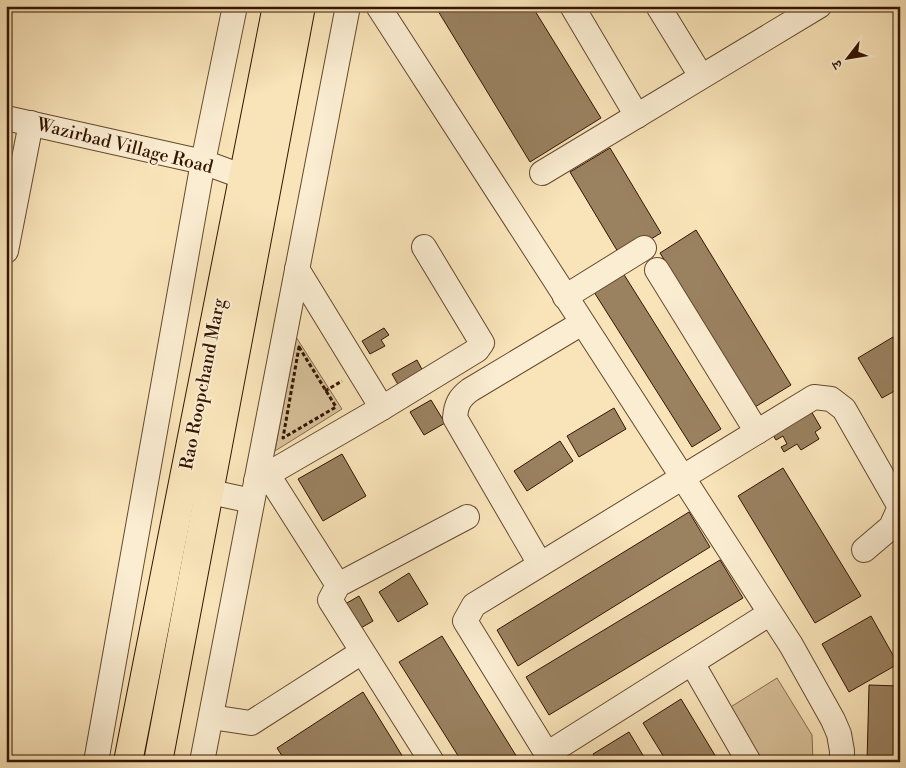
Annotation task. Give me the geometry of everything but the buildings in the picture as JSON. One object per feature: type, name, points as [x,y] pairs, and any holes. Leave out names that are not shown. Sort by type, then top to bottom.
[{"type":"main road","name":"Rao Roopchand Marg","points":[[158,762],[196,489],[244,177],[277,6]]},
{"type":"main road","name":"Rao Roopchand Marg","points":[[128,762],[196,489],[301,6]]},
{"type":"street","points":[[96,762],[203,162],[236,6]]},
{"type":"street","points":[[202,762],[259,486],[348,6]]},
{"type":"street","points":[[378,6],[769,614],[791,645],[833,720],[839,734],[842,762]]},
{"type":"street","points":[[572,6],[637,116]]},
{"type":"street","points":[[542,173],[819,6]]},
{"type":"street","points":[[659,7],[701,76]]},
{"type":"street","name":"Wazirbad Village Road","points":[[6,118],[203,162],[244,177]]},
{"type":"street","points":[[6,251],[30,123]]},
{"type":"street","points":[[196,489],[259,486],[477,350],[482,343],[479,336],[424,248]]},
{"type":"street","points":[[566,297],[644,248]]},
{"type":"street","points":[[298,269],[382,408]]},
{"type":"street","points":[[657,270],[757,432]]},
{"type":"street","points":[[540,564],[455,418],[456,408],[460,398],[470,390],[582,323]]},
{"type":"street","points":[[769,614],[692,662],[550,758],[465,621],[474,605],[814,397],[831,399],[844,409],[900,507],[891,527],[864,550]]},
{"type":"street","points":[[259,486],[334,593],[362,652],[432,762]]},
{"type":"street","points":[[334,593],[467,517]]},
{"type":"street","points":[[211,718],[251,723],[362,652]]},
{"type":"street","points":[[692,662],[749,762]]},
{"type":"path","points":[[299,347],[325,391],[336,407],[283,438],[299,347]]},
{"type":"shaded area","points":[[296,337],[342,409],[275,451]]},
{"type":"shaded area","points":[[777,678],[812,735],[813,762],[762,762],[729,708]]}]
